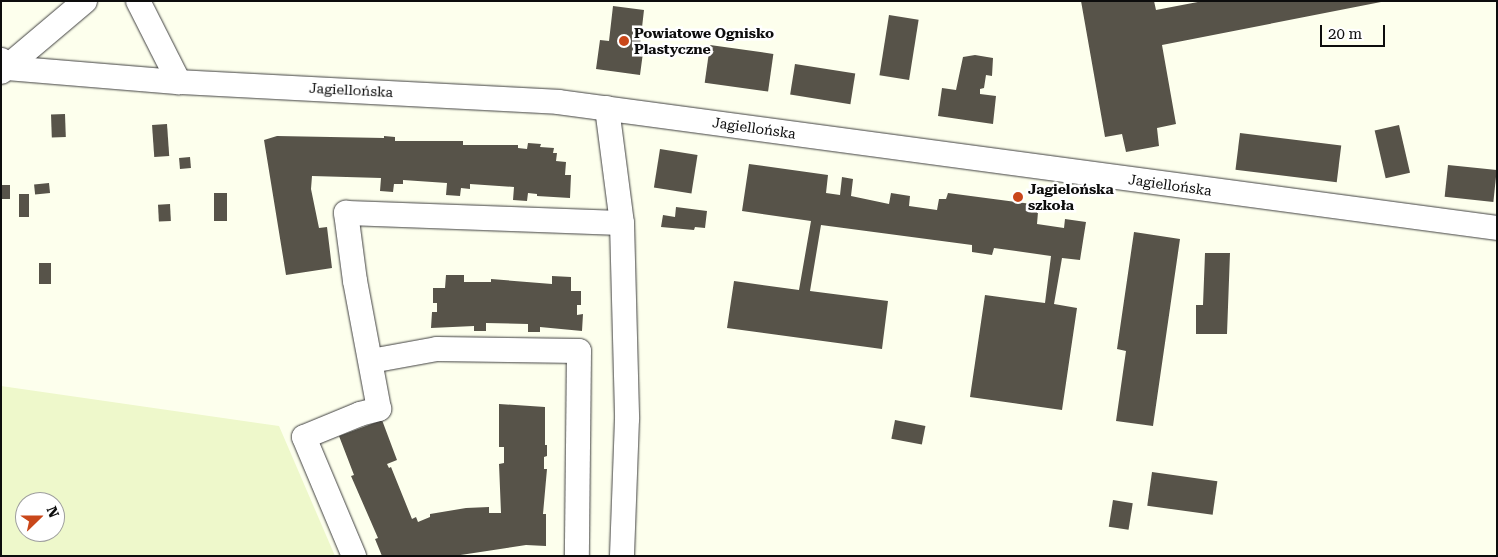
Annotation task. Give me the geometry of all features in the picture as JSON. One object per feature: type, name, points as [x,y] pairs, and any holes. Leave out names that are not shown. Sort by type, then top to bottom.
[{"type":"street","points":[[3,67],[84,1]]},
{"type":"street","points":[[138,1],[179,82]]},
{"type":"street","name":"Jagiellońska","points":[[3,67],[179,82],[558,102],[1497,228]]},
{"type":"street","points":[[607,108],[622,223],[627,419],[622,556]]},
{"type":"street","points":[[354,556],[304,437],[360,414],[379,409],[355,281],[346,213],[622,223]]},
{"type":"street","points":[[371,361],[437,349],[579,350],[577,556]]},
{"type":"green space","points":[[1,386],[279,426],[335,556],[1,556]]},
{"type":"building","points":[[1081,1],[1154,1],[1156,10],[1203,1],[1381,2],[1162,45],[1176,124],[1157,128],[1159,146],[1126,152],[1122,134],[1105,137]]},
{"type":"building","name":"Powiatowe Ognisko Plastyczne","points":[[613,6],[644,10],[640,45],[644,45],[640,75],[596,69],[600,40],[609,41]]},
{"type":"building","points":[[889,15],[919,20],[909,80],[879,75]]},
{"type":"building","points":[[710,45],[773,54],[768,92],[705,83]]},
{"type":"building","points":[[975,55],[993,58],[992,76],[986,75],[984,88],[980,89],[980,94],[996,96],[993,124],[938,116],[942,88],[956,90],[963,57]]},
{"type":"building","points":[[795,64],[855,74],[850,104],[790,95]]},
{"type":"building","points":[[51,114],[65,114],[66,137],[52,137]]},
{"type":"building","points":[[167,124],[169,156],[154,157],[152,125]]},
{"type":"building","points":[[1399,125],[1410,173],[1386,178],[1375,131]]},
{"type":"building","points":[[1240,133],[1341,145],[1337,182],[1235,170]]},
{"type":"building","points":[[277,136],[384,138],[384,136],[395,137],[395,141],[463,141],[463,145],[518,145],[518,148],[527,149],[528,143],[541,144],[540,147],[554,148],[553,153],[557,153],[556,161],[566,162],[565,175],[571,175],[570,198],[537,196],[537,194],[528,193],[527,201],[513,200],[514,187],[470,184],[470,189],[461,188],[460,196],[446,195],[447,183],[403,180],[403,184],[394,184],[393,192],[380,191],[381,178],[312,176],[311,189],[319,228],[327,227],[332,268],[286,275],[264,140]]},
{"type":"building","points":[[660,149],[698,155],[691,193],[654,188]]},
{"type":"building","points":[[190,157],[191,168],[180,169],[179,158]]},
{"type":"building","points":[[749,164],[828,175],[826,193],[840,195],[842,177],[853,179],[851,196],[889,204],[891,193],[910,196],[909,206],[937,210],[939,199],[946,199],[948,193],[1032,204],[1030,211],[1038,212],[1037,224],[1064,228],[1065,219],[1086,222],[1080,260],[1062,258],[1054,304],[1077,308],[1062,410],[970,397],[985,295],[1045,303],[1051,256],[994,248],[992,255],[972,252],[972,245],[821,225],[810,291],[888,301],[882,349],[727,328],[734,281],[799,290],[811,221],[742,211]]},
{"type":"building","points":[[1448,165],[1497,170],[1493,202],[1445,197]]},
{"type":"building","points":[[49,183],[50,193],[35,195],[34,185]]},
{"type":"building","points":[[1,185],[10,185],[10,199],[1,199]]},
{"type":"building","points":[[214,193],[227,193],[227,221],[214,221]]},
{"type":"building","points":[[19,194],[29,194],[29,217],[19,217]]},
{"type":"building","points":[[170,204],[171,221],[159,222],[158,205]]},
{"type":"building","points":[[676,207],[707,211],[705,228],[695,227],[694,230],[661,227],[663,215],[675,217]]},
{"type":"building","points":[[1134,232],[1180,239],[1153,426],[1116,421],[1126,351],[1117,349]]},
{"type":"building","points":[[1205,253],[1230,253],[1227,334],[1196,334],[1196,305],[1203,305]]},
{"type":"building","points":[[39,263],[51,263],[51,284],[39,284]]},
{"type":"building","points":[[446,275],[464,275],[464,282],[491,282],[491,279],[552,284],[552,276],[571,277],[571,291],[581,291],[581,305],[577,305],[577,315],[583,314],[582,331],[540,327],[540,332],[528,332],[528,324],[486,323],[486,331],[474,331],[474,326],[431,328],[432,312],[437,312],[437,303],[433,303],[433,288],[445,288]]},
{"type":"building","points":[[499,404],[545,407],[545,445],[547,445],[547,456],[544,457],[544,469],[547,469],[543,514],[546,514],[546,546],[526,545],[454,556],[382,556],[375,539],[378,538],[351,476],[354,475],[339,436],[382,420],[397,460],[387,464],[389,468],[391,467],[412,519],[416,517],[418,522],[430,517],[430,514],[466,508],[489,507],[489,513],[501,513],[499,464],[504,463],[504,447],[499,447]]},
{"type":"building","points":[[895,420],[925,426],[922,445],[891,439]]},
{"type":"building","points":[[1152,472],[1217,481],[1213,515],[1147,506]]},
{"type":"building","points":[[1113,500],[1133,503],[1129,530],[1109,527]]},
{"type":"place","name":"Powiatowe Ognisko Plastyczne","points":[[624,41]]},
{"type":"place","name":"Jagielońska szkoła","points":[[1018,197]]}]
